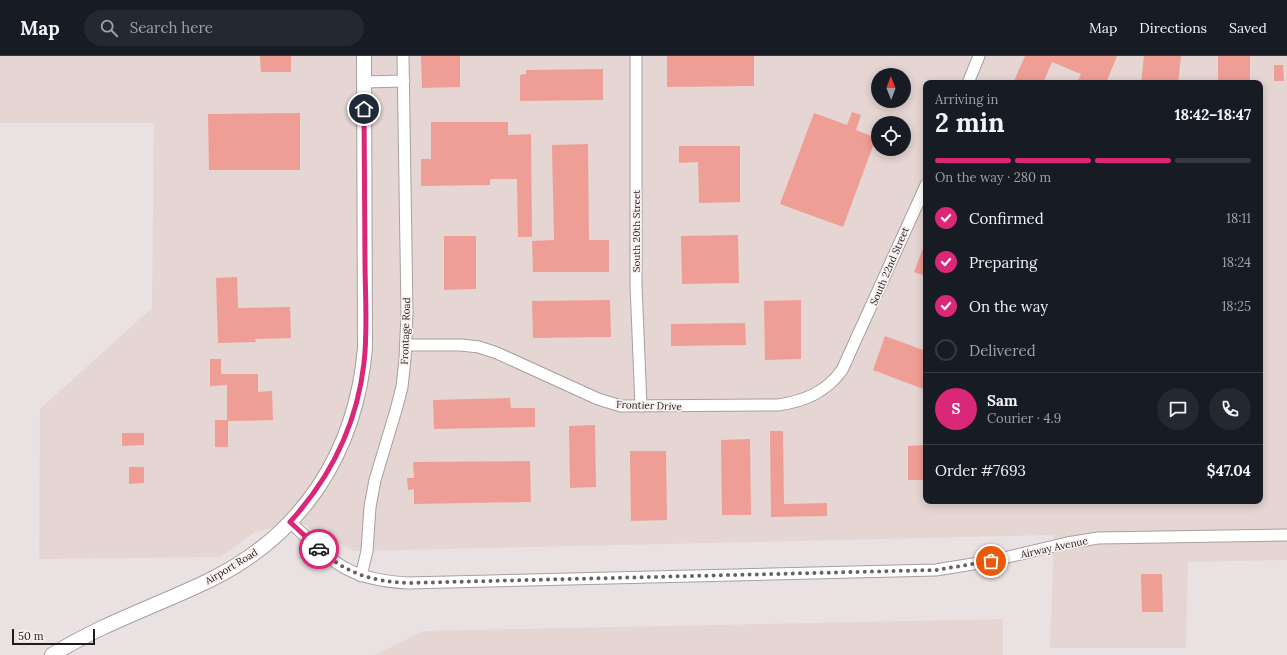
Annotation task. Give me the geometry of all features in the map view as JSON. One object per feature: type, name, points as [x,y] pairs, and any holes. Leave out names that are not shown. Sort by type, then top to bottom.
[{"type":"main road","name":"Airport Road","points":[[52,655],[92,633],[229,570],[258,551],[290,522],[316,492],[338,454],[350,423],[361,382],[366,338],[364,56]]},
{"type":"street","name":"Frontage Road","points":[[361,576],[367,551],[370,507],[375,480],[399,398],[404,375],[406,345],[404,56]]},
{"type":"street","name":"South 20th Street","points":[[636,56],[636,285],[641,406]]},
{"type":"street","points":[[969,80],[979,56]]},
{"type":"street","points":[[364,82],[404,81]]},
{"type":"street","name":"South 22nd Street","points":[[853,347],[923,192]]},
{"type":"street","name":"Frontier Drive","points":[[406,345],[461,345],[479,347],[497,353],[598,399],[616,405],[641,406],[778,405],[802,400],[821,391],[837,377],[853,347]]},
{"type":"street","name":"Airway Avenue","points":[[290,522],[344,569],[361,576],[382,581],[416,583],[936,570],[991,561],[1067,543],[1098,538],[1287,535]]},
{"type":"shaded area","points":[[0,56],[1287,56],[1287,560],[1188,562],[1186,648],[1050,648],[1054,535],[354,551],[299,522],[255,532],[220,557],[39,559],[40,409],[152,308],[154,123],[0,123]]},
{"type":"shaded area","points":[[1003,619],[1003,655],[375,655],[423,631]]},
{"type":"building","points":[[260,56],[291,56],[291,72],[261,72]]},
{"type":"building","points":[[421,56],[460,56],[460,87],[422,88]]},
{"type":"building","points":[[667,56],[754,56],[754,86],[667,87]]},
{"type":"building","points":[[1025,56],[1117,56],[1107,80],[1078,80],[1081,74],[1052,62],[1044,80],[1014,80]]},
{"type":"building","points":[[1144,56],[1181,56],[1178,80],[1141,80]]},
{"type":"building","points":[[1218,56],[1250,56],[1250,80],[1218,80]]},
{"type":"building","points":[[1274,65],[1283,65],[1284,81],[1274,81]]},
{"type":"building","points":[[603,69],[603,100],[520,101],[520,75],[526,74],[526,70]]},
{"type":"building","points":[[852,112],[861,115],[856,130],[871,136],[871,151],[843,227],[780,204],[814,113],[847,125]]},
{"type":"building","points":[[300,113],[300,170],[209,170],[208,114]]},
{"type":"building","points":[[431,122],[508,122],[508,135],[531,134],[532,237],[518,237],[517,179],[490,179],[490,185],[421,186],[421,159],[431,159]]},
{"type":"building","points":[[588,144],[589,240],[609,240],[609,272],[533,272],[532,241],[554,240],[552,145]]},
{"type":"building","points":[[679,146],[740,146],[740,202],[699,203],[698,162],[679,163]]},
{"type":"building","points":[[738,235],[739,283],[682,284],[681,236]]},
{"type":"building","points":[[444,236],[476,236],[476,289],[444,290]]},
{"type":"building","points":[[923,248],[923,275],[914,272]]},
{"type":"building","points":[[237,277],[238,308],[290,307],[291,338],[255,339],[256,342],[218,343],[216,278]]},
{"type":"building","points":[[610,300],[611,337],[533,338],[532,301]]},
{"type":"building","points":[[801,300],[801,359],[765,360],[764,301]]},
{"type":"building","points":[[745,323],[746,345],[671,346],[671,324]]},
{"type":"building","points":[[885,336],[923,350],[923,389],[873,370]]},
{"type":"building","points":[[210,359],[221,359],[221,374],[258,374],[258,392],[272,391],[273,420],[228,421],[228,447],[215,447],[215,420],[227,420],[227,385],[210,386]]},
{"type":"building","points":[[510,398],[511,408],[535,408],[535,427],[434,429],[433,400]]},
{"type":"building","points":[[595,425],[596,487],[570,488],[569,426]]},
{"type":"building","points":[[770,431],[783,431],[784,504],[827,503],[827,516],[771,517]]},
{"type":"building","points":[[122,433],[144,433],[144,445],[122,446]]},
{"type":"building","points":[[750,439],[751,515],[722,515],[721,440]]},
{"type":"building","points":[[923,445],[923,480],[908,480],[908,446]]},
{"type":"building","points":[[630,451],[666,451],[667,520],[631,521]]},
{"type":"building","points":[[530,461],[531,502],[414,504],[414,489],[408,490],[407,478],[414,478],[413,462]]},
{"type":"building","points":[[129,467],[144,467],[144,483],[129,484]]},
{"type":"building","points":[[1141,574],[1162,574],[1163,612],[1142,612]]},
{"type":"way so far","points":[[319,549],[344,569],[361,576],[382,581],[408,583],[936,570],[991,561]]},
{"type":"route","points":[[319,549],[290,522],[316,492],[338,454],[350,423],[361,382],[366,338],[364,109]]}]
